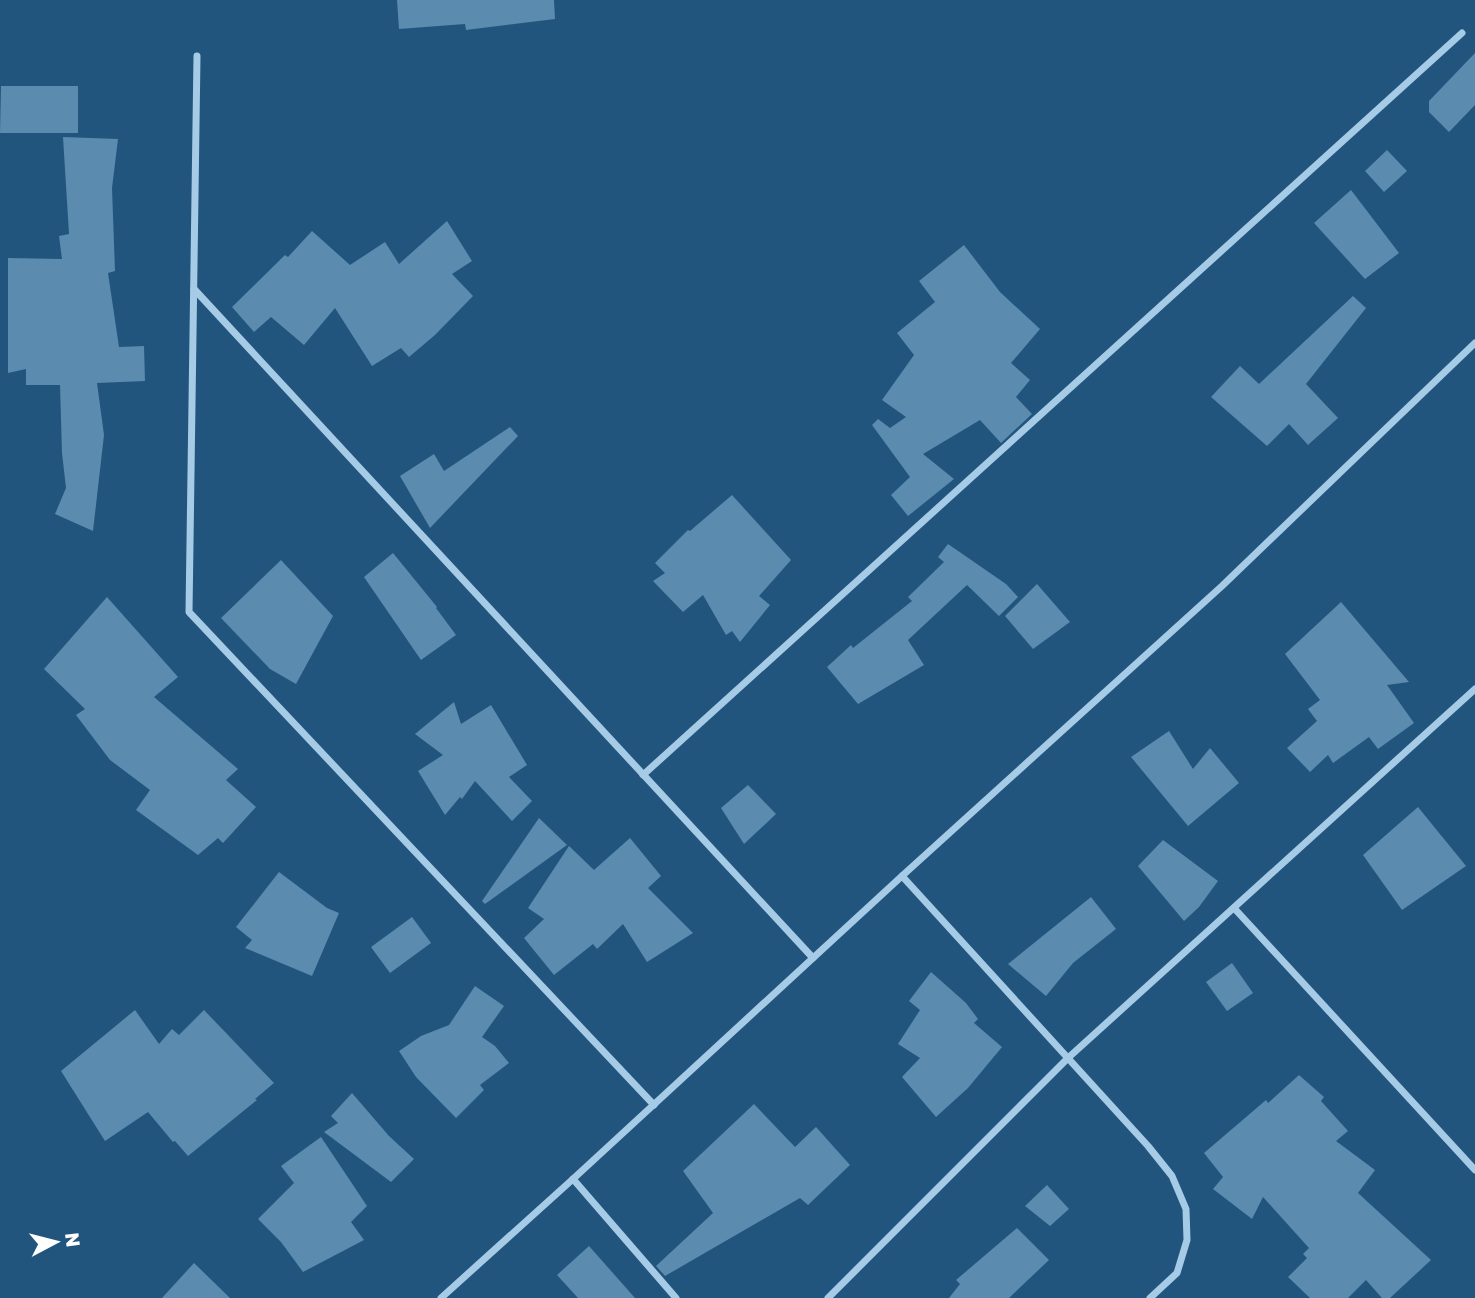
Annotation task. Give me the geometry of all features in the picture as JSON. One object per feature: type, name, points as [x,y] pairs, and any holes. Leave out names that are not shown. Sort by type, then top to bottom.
[{"type":"street","points":[[643,775],[1462,33]]},
{"type":"street","points":[[197,56],[189,612],[654,1105]]},
{"type":"street","points":[[194,289],[813,958]]},
{"type":"street","points":[[441,1298],[1222,586],[1475,343]]},
{"type":"street","points":[[828,1298],[1068,1058],[1475,689]]},
{"type":"street","points":[[902,876],[1172,1176],[1186,1209],[1187,1240],[1177,1273],[1150,1298]]},
{"type":"street","points":[[1234,908],[1475,1170]]},
{"type":"street","points":[[573,1179],[676,1298]]},
{"type":"building","points":[[397,0],[554,0],[555,19],[466,30],[465,24],[399,29]]},
{"type":"building","points":[[1475,53],[1475,105],[1449,132],[1429,112],[1429,101]]},
{"type":"building","points":[[1,86],[78,86],[78,133],[0,133]]},
{"type":"building","points":[[63,137],[118,139],[112,188],[115,271],[108,273],[119,347],[144,346],[145,381],[97,383],[104,435],[93,531],[55,514],[66,488],[60,385],[26,385],[26,369],[8,373],[8,258],[62,259],[59,236],[69,234]]},
{"type":"building","points":[[1387,150],[1407,171],[1384,192],[1365,171]]},
{"type":"building","points":[[1351,190],[1399,253],[1365,279],[1314,223]]},
{"type":"building","points":[[447,221],[472,261],[452,274],[473,296],[409,357],[401,348],[372,366],[335,308],[304,345],[271,317],[254,332],[232,307],[285,255],[288,257],[312,231],[350,265],[385,242],[399,264]]},
{"type":"building","points":[[964,245],[1000,292],[1040,329],[1011,363],[1030,380],[1016,397],[1032,414],[1001,443],[980,420],[923,454],[954,479],[908,516],[891,495],[910,477],[872,425],[878,419],[890,428],[906,417],[882,400],[914,355],[897,333],[935,302],[919,281]]},
{"type":"building","points":[[1353,296],[1366,308],[1306,384],[1338,418],[1308,445],[1289,424],[1267,446],[1211,397],[1240,366],[1259,384]]},
{"type":"building","points":[[510,427],[518,436],[430,528],[400,476],[434,454],[444,471]]},
{"type":"building","points":[[732,495],[791,560],[759,596],[770,605],[740,642],[732,631],[726,635],[703,595],[683,612],[653,581],[665,573],[655,563],[688,530]]},
{"type":"building","points":[[948,544],[1006,584],[1018,597],[999,616],[967,585],[908,640],[924,665],[858,704],[827,667],[851,645],[853,648],[912,601],[908,597],[944,562],[938,557]]},
{"type":"building","points":[[393,553],[456,635],[421,660],[364,577]]},
{"type":"building","points":[[281,560],[333,616],[296,684],[270,669],[221,618]]},
{"type":"building","points":[[1037,584],[1070,622],[1033,649],[1005,616]]},
{"type":"building","points":[[107,597],[178,677],[154,697],[238,769],[226,780],[256,807],[223,843],[218,838],[198,855],[136,810],[150,790],[110,760],[76,715],[85,709],[44,669]]},
{"type":"building","points":[[1341,602],[1409,682],[1387,685],[1414,723],[1378,749],[1369,737],[1333,763],[1328,755],[1310,772],[1287,748],[1317,721],[1308,709],[1320,700],[1285,654]]},
{"type":"building","points":[[454,702],[461,724],[491,705],[527,765],[509,777],[532,801],[512,821],[475,781],[462,799],[460,797],[445,815],[418,771],[443,755],[415,734]]},
{"type":"building","points":[[1169,731],[1193,769],[1210,748],[1239,783],[1188,826],[1131,757]]},
{"type":"building","points":[[748,785],[776,814],[744,844],[721,808]]},
{"type":"building","points":[[1418,807],[1466,866],[1402,910],[1363,855]]},
{"type":"building","points":[[539,818],[567,845],[485,904],[482,901]]},
{"type":"building","points":[[630,838],[661,876],[648,888],[693,933],[647,962],[623,924],[597,949],[593,944],[554,975],[524,938],[544,919],[528,908],[569,846],[594,870]]},
{"type":"building","points":[[1163,840],[1218,881],[1199,907],[1184,921],[1138,866]]},
{"type":"building","points":[[279,872],[327,908],[339,913],[312,976],[245,948],[252,940],[236,927]]},
{"type":"building","points":[[1091,897],[1116,929],[1073,963],[1046,996],[1008,964]]},
{"type":"building","points":[[412,917],[431,943],[390,973],[371,947]]},
{"type":"building","points":[[1232,963],[1253,993],[1227,1011],[1206,982]]},
{"type":"building","points":[[931,972],[966,1003],[978,1019],[974,1023],[1002,1047],[968,1088],[936,1117],[902,1077],[920,1058],[898,1044],[920,1010],[909,1001]]},
{"type":"building","points":[[475,986],[504,1006],[482,1037],[495,1046],[509,1063],[480,1085],[484,1090],[456,1118],[416,1077],[399,1051],[421,1036],[449,1025]]},
{"type":"building","points":[[135,1010],[159,1044],[172,1029],[179,1035],[204,1010],[274,1083],[188,1156],[148,1112],[105,1141],[61,1071]]},
{"type":"building","points":[[1299,1075],[1324,1097],[1321,1101],[1348,1131],[1336,1141],[1375,1170],[1358,1193],[1431,1260],[1390,1298],[1382,1298],[1366,1280],[1348,1298],[1310,1298],[1288,1277],[1307,1258],[1303,1254],[1309,1248],[1263,1197],[1252,1219],[1213,1189],[1223,1177],[1204,1153]]},
{"type":"building","points":[[352,1093],[389,1136],[414,1159],[391,1182],[324,1132],[338,1123],[331,1116]]},
{"type":"building","points":[[754,1104],[795,1147],[816,1127],[850,1165],[808,1205],[800,1198],[665,1276],[656,1266],[713,1213],[683,1171]]},
{"type":"building","points":[[321,1137],[367,1206],[351,1222],[364,1240],[303,1272],[281,1242],[258,1219],[294,1183],[281,1166]]},
{"type":"building","points":[[1047,1185],[1069,1209],[1050,1226],[1025,1206]]},
{"type":"building","points":[[1017,1228],[1049,1260],[1009,1298],[949,1298],[960,1284],[956,1280]]},
{"type":"building","points":[[589,1246],[635,1298],[578,1298],[557,1275]]},
{"type":"building","points":[[194,1263],[230,1298],[162,1298]]}]
